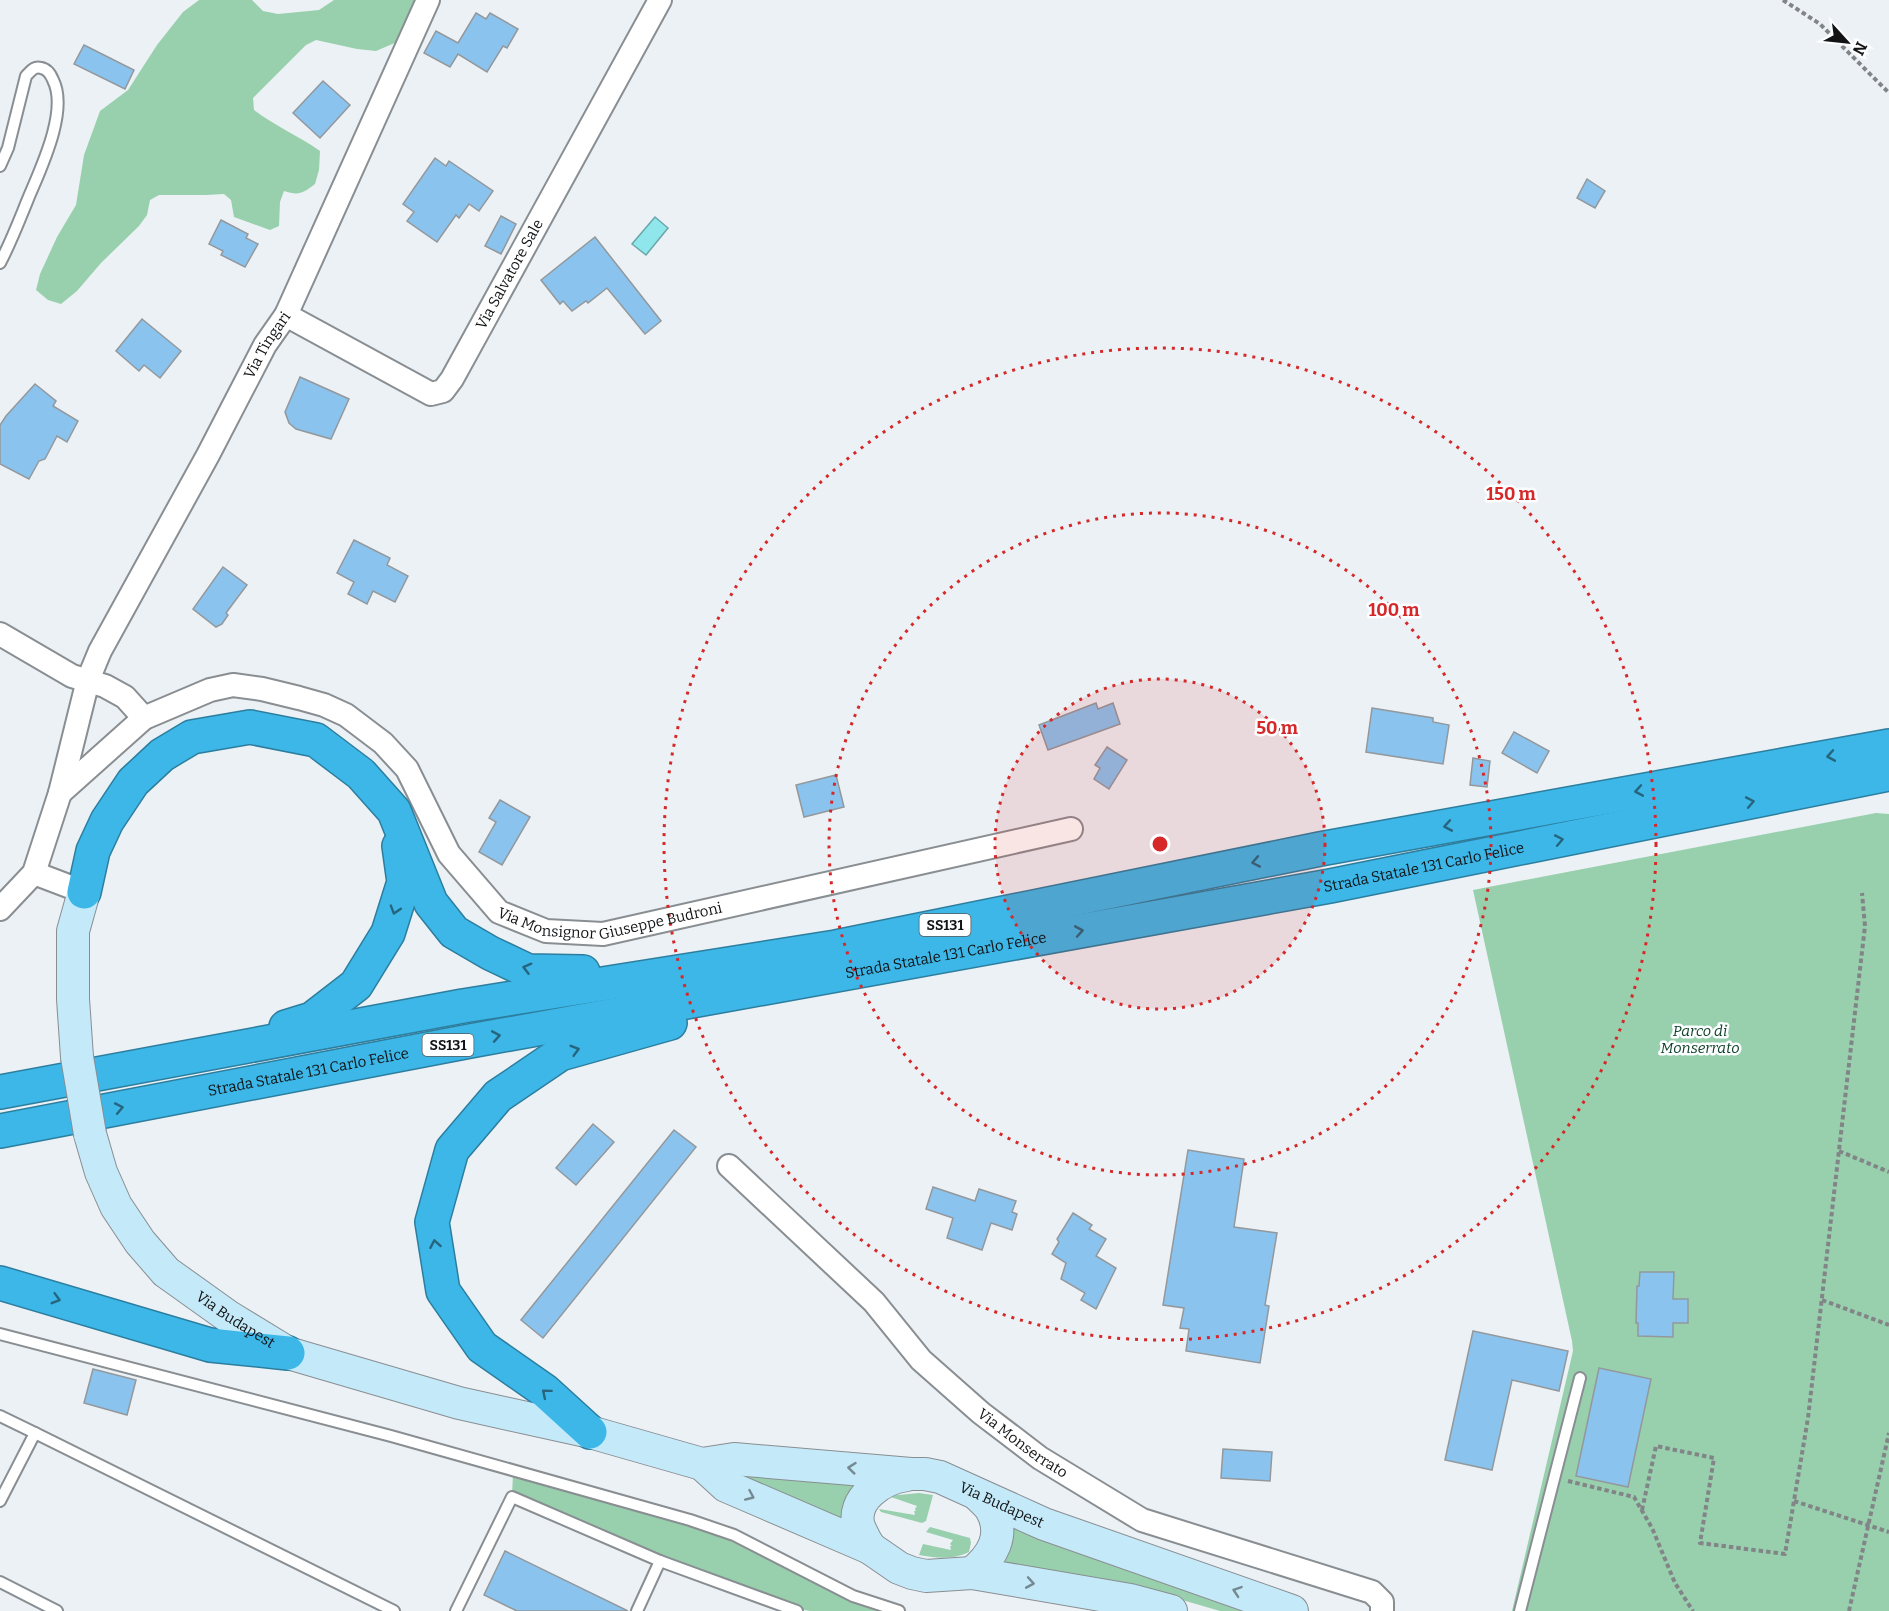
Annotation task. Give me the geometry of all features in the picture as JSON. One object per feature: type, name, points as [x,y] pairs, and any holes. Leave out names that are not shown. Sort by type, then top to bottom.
[{"type":"highway","points":[[84,892],[93,851],[107,821],[133,782],[162,755],[192,737],[250,727],[316,740],[362,774],[394,812],[430,903],[454,932],[528,971],[574,973],[836,947]]},
{"type":"highway","name":"Strada Statale 131 Carlo Felice","points":[[0,1092],[463,1006],[836,947],[1320,849],[1889,746]]},
{"type":"highway","name":"Strada Statale 131 Carlo Felice","points":[[0,1131],[470,1041],[1330,886],[1889,774]]},
{"type":"highway","points":[[203,1055],[312,1019],[356,985],[388,933],[404,882],[394,812]]},
{"type":"highway","points":[[590,1432],[545,1391],[482,1347],[443,1291],[432,1222],[452,1150],[498,1096],[560,1054],[897,963]]},
{"type":"highway","points":[[0,1282],[210,1345],[288,1353]]},
{"type":"main road","name":"Via Budapest","points":[[84,892],[73,931],[73,999],[77,1058],[90,1134],[101,1172],[116,1206],[140,1242],[166,1272],[229,1317],[288,1353],[459,1403],[590,1432],[702,1464],[734,1459],[925,1474],[940,1478],[1044,1524],[1292,1611]]},
{"type":"main road","name":"Via Budapest","points":[[702,1464],[726,1485],[870,1548],[898,1568],[912,1573],[926,1576],[972,1573],[1130,1600],[1171,1611]]},
{"type":"main road","points":[[870,1548],[859,1526],[861,1506],[872,1490],[883,1481],[911,1474]]},
{"type":"main road","points":[[972,1573],[986,1562],[995,1547],[996,1540],[996,1521],[990,1509],[978,1495]]},
{"type":"street","name":"Via Tingari","points":[[34,873],[60,793],[88,680],[100,651],[208,455],[265,345],[286,315],[428,0]]},
{"type":"street","name":"Via Salvatore Sale","points":[[286,315],[431,394],[443,391],[452,379],[660,0]]},
{"type":"street","points":[[0,634],[72,676],[105,686],[125,697],[144,718],[60,793]]},
{"type":"street","name":"Via Monsignor Giuseppe Budroni","points":[[144,718],[210,690],[233,685],[299,698],[324,705],[346,716],[383,743],[407,769],[449,854],[499,912],[546,931],[603,934],[1071,829]]},
{"type":"street","points":[[0,909],[34,873],[84,892]]},
{"type":"street","name":"Via Monserrato","points":[[729,1166],[874,1302],[921,1360],[981,1413],[1040,1458],[1142,1520],[1372,1592],[1382,1602],[1382,1611]]},
{"type":"lane","points":[[0,166],[8,148],[26,76],[38,67],[45,69],[56,86],[58,100],[54,134],[46,159],[0,263]]},
{"type":"lane","points":[[0,1334],[391,1436],[690,1520],[734,1535],[853,1596],[899,1611]]},
{"type":"lane","points":[[1520,1611],[1580,1378]]},
{"type":"lane","points":[[0,1416],[393,1611]]},
{"type":"lane","points":[[0,1501],[35,1433]]},
{"type":"lane","points":[[456,1611],[512,1497],[660,1560],[797,1611]]},
{"type":"lane","points":[[637,1611],[660,1560]]},
{"type":"lane","points":[[0,1582],[57,1611]]},
{"type":"path","points":[[1783,0],[1820,24],[1889,93]]},
{"type":"path","points":[[1642,1510],[1656,1446],[1714,1458],[1700,1543],[1785,1554],[1808,1418],[1822,1300],[1865,926],[1862,893]]},
{"type":"path","points":[[1839,1151],[1889,1172]]},
{"type":"path","points":[[1822,1300],[1889,1325]]},
{"type":"path","points":[[1849,1611],[1889,1433]]},
{"type":"path","points":[[1554,1478],[1634,1497],[1652,1527],[1676,1583],[1693,1611]]},
{"type":"path","points":[[1794,1501],[1889,1532]]},
{"type":"green space","points":[[199,0],[252,0],[263,11],[278,14],[319,10],[334,0],[421,0],[404,39],[376,51],[316,40],[306,45],[253,98],[254,110],[320,151],[319,170],[315,184],[301,193],[284,191],[280,202],[279,226],[270,230],[234,217],[231,200],[224,194],[159,195],[150,200],[147,215],[139,226],[101,263],[77,291],[61,304],[48,300],[36,290],[40,274],[57,237],[76,205],[84,155],[100,111],[128,90],[157,45],[183,12]]},
{"type":"green space","name":"Parco di Monserrato","points":[[1876,813],[1889,814],[1889,1611],[1512,1611],[1573,1351],[1473,890]]},
{"type":"green space","points":[[513,1474],[686,1522],[730,1538],[883,1611],[810,1611],[794,1608],[662,1559],[512,1495]]},
{"type":"green space","points":[[731,1474],[861,1483],[849,1529],[805,1502]]},
{"type":"green space","points":[[919,1493],[933,1495],[926,1521],[922,1523],[881,1512],[879,1509],[915,1515],[914,1511],[917,1506],[888,1496]]},
{"type":"green space","points":[[1004,1521],[1253,1611],[1220,1611],[1148,1590],[994,1564]]},
{"type":"green space","points":[[930,1527],[970,1538],[969,1552],[950,1557],[919,1555],[923,1544],[951,1550],[950,1544],[953,1540],[926,1532]]},
{"type":"water","points":[[655,217],[668,228],[646,255],[632,244]]},
{"type":"building","points":[[476,13],[486,19],[490,13],[518,29],[507,48],[503,46],[487,72],[458,54],[450,67],[424,53],[436,31],[458,43]]},
{"type":"building","points":[[84,45],[134,70],[125,89],[74,64]]},
{"type":"building","points":[[323,81],[350,105],[320,138],[293,113]]},
{"type":"building","points":[[435,158],[446,166],[449,161],[493,191],[479,211],[469,204],[459,218],[456,215],[437,242],[407,221],[414,212],[403,204]]},
{"type":"building","points":[[1587,179],[1605,191],[1595,208],[1577,198]]},
{"type":"building","points":[[501,216],[516,224],[501,254],[485,246]]},
{"type":"building","points":[[221,220],[248,234],[246,238],[258,244],[245,267],[221,255],[223,251],[209,244]]},
{"type":"building","points":[[595,237],[661,321],[645,334],[607,288],[588,303],[586,301],[572,311],[563,301],[560,304],[541,280]]},
{"type":"building","points":[[142,319],[181,351],[160,378],[144,365],[139,371],[116,351]]},
{"type":"building","points":[[300,377],[349,399],[331,439],[296,429],[289,423],[285,412]]},
{"type":"building","points":[[35,384],[56,401],[53,406],[78,421],[67,442],[57,436],[45,459],[39,461],[29,479],[0,464],[0,425]]},
{"type":"building","points":[[354,540],[390,558],[387,565],[408,576],[395,602],[373,591],[367,604],[348,594],[354,582],[337,573]]},
{"type":"building","points":[[223,567],[247,585],[226,613],[228,615],[222,624],[216,627],[193,609]]},
{"type":"building","points":[[1096,703],[1098,709],[1113,703],[1120,724],[1048,750],[1039,725]]},
{"type":"building","points":[[1372,708],[1433,718],[1433,722],[1449,725],[1443,764],[1366,752]]},
{"type":"building","points":[[1514,732],[1549,751],[1537,773],[1502,753]]},
{"type":"building","points":[[1107,747],[1127,760],[1109,789],[1094,779],[1100,768],[1095,765]]},
{"type":"building","points":[[1473,758],[1490,761],[1487,787],[1470,785]]},
{"type":"building","points":[[836,775],[844,807],[804,817],[796,785]]},
{"type":"building","points":[[500,800],[530,817],[502,865],[479,852],[496,822],[489,818]]},
{"type":"building","points":[[593,1124],[614,1142],[576,1185],[556,1168]]},
{"type":"building","points":[[674,1130],[696,1147],[543,1338],[521,1320]]},
{"type":"building","points":[[1188,1150],[1244,1159],[1234,1227],[1277,1233],[1265,1305],[1269,1306],[1260,1363],[1186,1351],[1189,1329],[1180,1328],[1184,1308],[1163,1305]]},
{"type":"building","points":[[933,1187],[975,1201],[979,1189],[1016,1201],[1012,1212],[1017,1214],[1012,1230],[991,1223],[982,1250],[947,1238],[953,1218],[926,1209]]},
{"type":"building","points":[[1073,1213],[1092,1225],[1089,1229],[1106,1239],[1096,1256],[1116,1268],[1096,1309],[1081,1300],[1085,1293],[1061,1279],[1066,1263],[1052,1254],[1059,1242],[1057,1239]]},
{"type":"building","points":[[1640,1272],[1674,1272],[1673,1299],[1688,1299],[1688,1323],[1673,1323],[1673,1337],[1638,1336],[1637,1286],[1639,1286]]},
{"type":"building","points":[[1473,1331],[1568,1351],[1559,1391],[1512,1380],[1492,1470],[1445,1460]]},
{"type":"building","points":[[1599,1368],[1651,1379],[1628,1487],[1576,1476]]},
{"type":"building","points":[[93,1369],[136,1380],[127,1415],[84,1403]]},
{"type":"building","points":[[1223,1449],[1272,1452],[1270,1481],[1221,1478]]},
{"type":"building","points":[[505,1551],[628,1611],[517,1611],[484,1595]]}]
